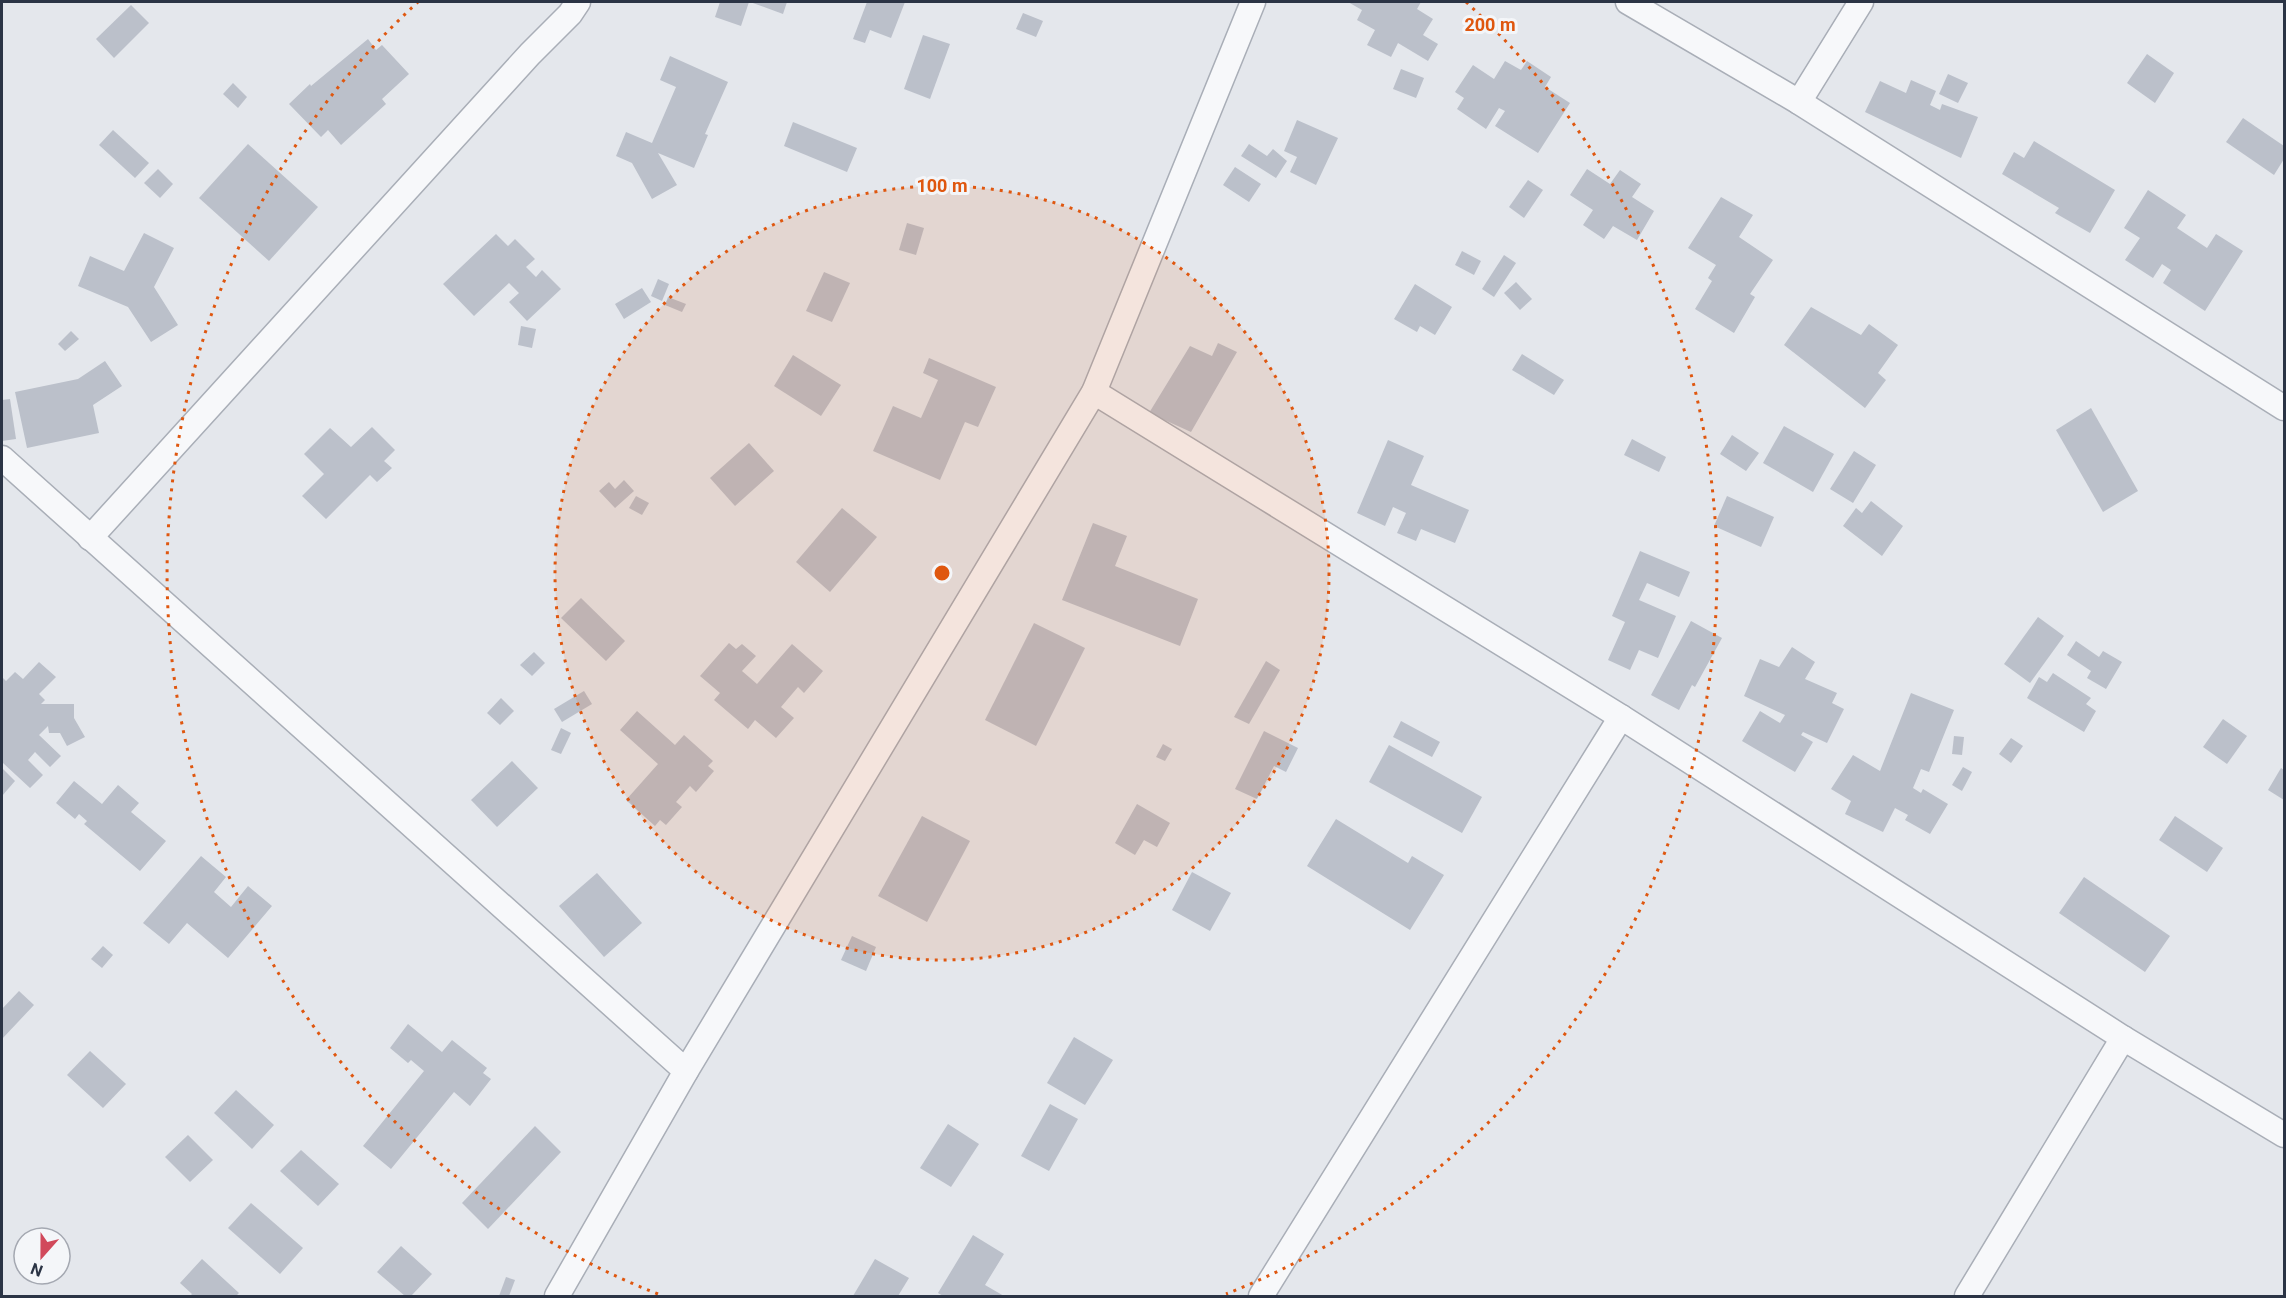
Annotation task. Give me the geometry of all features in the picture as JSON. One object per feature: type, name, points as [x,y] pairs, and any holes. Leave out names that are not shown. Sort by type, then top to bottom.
[{"type":"street","points":[[90,538],[530,54],[570,14],[578,2]]},
{"type":"street","points":[[557,1296],[686,1071],[1094,392],[1253,2]]},
{"type":"street","points":[[1628,2],[1799,102],[2284,408]]},
{"type":"street","points":[[1799,102],[1862,2]]},
{"type":"street","points":[[1094,392],[1621,717],[2123,1038],[2284,1135]]},
{"type":"street","points":[[2,458],[686,1071]]},
{"type":"street","points":[[1260,1296],[1621,717]]},
{"type":"street","points":[[1967,1296],[2123,1038]]},
{"type":"building","points":[[720,2],[749,2],[741,26],[715,17]]},
{"type":"building","points":[[750,2],[787,2],[783,14]]},
{"type":"building","points":[[867,2],[905,2],[891,38],[870,30],[865,43],[853,39]]},
{"type":"building","points":[[1348,2],[1421,2],[1417,9],[1433,19],[1423,35],[1438,44],[1428,61],[1398,43],[1391,57],[1367,45],[1375,30],[1357,20],[1362,10]]},
{"type":"building","points":[[131,5],[149,23],[114,58],[96,39]]},
{"type":"building","points":[[1023,13],[1043,21],[1036,37],[1016,29]]},
{"type":"building","points":[[923,35],[950,44],[930,99],[904,89]]},
{"type":"building","points":[[368,39],[376,50],[382,45],[409,74],[382,99],[386,104],[341,145],[328,130],[321,137],[289,104],[310,84],[311,86]]},
{"type":"building","points":[[2147,54],[2174,73],[2155,103],[2127,83]]},
{"type":"building","points":[[670,56],[728,82],[705,134],[708,135],[694,168],[658,153],[677,185],[652,199],[632,163],[616,156],[626,132],[652,143],[676,87],[660,80]]},
{"type":"building","points":[[1505,61],[1521,70],[1527,61],[1551,77],[1545,87],[1570,103],[1538,153],[1495,126],[1505,111],[1499,108],[1486,129],[1457,109],[1464,98],[1455,92],[1473,65],[1494,79]]},
{"type":"building","points":[[1401,69],[1424,78],[1416,98],[1393,89]]},
{"type":"building","points":[[1948,74],[1968,83],[1958,103],[1939,94]]},
{"type":"building","points":[[1911,80],[1936,91],[1930,105],[1940,110],[1942,104],[1978,117],[1961,158],[1865,112],[1880,81],[1906,93]]},
{"type":"building","points":[[233,83],[247,97],[238,108],[223,94]]},
{"type":"building","points":[[2243,118],[2284,146],[2284,159],[2274,175],[2226,142]]},
{"type":"building","points":[[1297,120],[1338,138],[1316,185],[1290,172],[1297,157],[1284,151]]},
{"type":"building","points":[[793,122],[857,148],[847,172],[784,146]]},
{"type":"building","points":[[113,130],[149,163],[135,178],[99,145]]},
{"type":"building","points":[[2034,141],[2115,190],[2090,233],[2055,213],[2059,208],[2002,174],[2014,152],[2024,158]]},
{"type":"building","points":[[248,144],[318,207],[269,261],[199,198]]},
{"type":"building","points":[[1249,144],[1267,156],[1273,149],[1287,161],[1276,178],[1241,156]]},
{"type":"building","points":[[1235,167],[1261,184],[1249,202],[1223,185]]},
{"type":"building","points":[[158,169],[173,184],[160,198],[144,183]]},
{"type":"building","points":[[1587,169],[1610,184],[1620,170],[1641,184],[1632,197],[1654,211],[1637,240],[1613,226],[1604,239],[1583,225],[1593,210],[1570,195]]},
{"type":"building","points":[[1528,180],[1543,190],[1524,218],[1509,207]]},
{"type":"building","points":[[2148,190],[2186,215],[2177,228],[2207,248],[2216,234],[2243,251],[2205,311],[2163,283],[2171,270],[2162,264],[2153,278],[2125,260],[2140,238],[2124,228]]},
{"type":"building","points":[[1721,197],[1753,215],[1739,237],[1773,260],[1750,294],[1755,297],[1734,333],[1695,309],[1712,281],[1708,278],[1716,265],[1688,248]]},
{"type":"building","points":[[907,223],[924,228],[916,255],[899,250]]},
{"type":"building","points":[[144,233],[174,248],[154,287],[178,325],[151,342],[128,307],[78,286],[90,256],[124,271]]},
{"type":"building","points":[[496,234],[508,246],[515,239],[535,259],[526,267],[536,277],[542,270],[561,289],[527,321],[509,302],[519,293],[509,283],[474,316],[443,284]]},
{"type":"building","points":[[1462,251],[1481,261],[1474,275],[1455,265]]},
{"type":"building","points":[[1504,255],[1516,263],[1494,297],[1482,289]]},
{"type":"building","points":[[824,272],[850,283],[832,322],[806,311]]},
{"type":"building","points":[[658,279],[669,284],[662,301],[651,296]]},
{"type":"building","points":[[1516,282],[1532,299],[1520,310],[1504,293]]},
{"type":"building","points":[[1415,284],[1452,307],[1435,335],[1420,326],[1417,332],[1394,319]]},
{"type":"building","points":[[642,288],[651,302],[624,319],[615,304]]},
{"type":"building","points":[[668,297],[686,304],[682,312],[665,305]]},
{"type":"building","points":[[1811,307],[1861,335],[1869,324],[1898,345],[1878,373],[1886,380],[1865,408],[1784,345]]},
{"type":"building","points":[[521,326],[536,329],[532,348],[518,345]]},
{"type":"building","points":[[71,331],[79,339],[65,351],[58,344]]},
{"type":"building","points":[[1218,343],[1237,352],[1191,432],[1149,413],[1190,346],[1212,356]]},
{"type":"building","points":[[1522,354],[1564,380],[1554,395],[1512,370]]},
{"type":"building","points":[[793,355],[841,385],[821,416],[774,386]]},
{"type":"building","points":[[929,358],[996,387],[978,427],[965,422],[940,480],[873,451],[893,406],[921,418],[938,380],[923,373]]},
{"type":"building","points":[[105,361],[122,386],[93,405],[99,433],[27,448],[15,392],[78,379]]},
{"type":"building","points":[[10,399],[16,439],[2,441],[2,400]]},
{"type":"building","points":[[2091,408],[2138,491],[2103,512],[2056,430]]},
{"type":"building","points":[[1784,426],[1834,454],[1813,492],[1763,463]]},
{"type":"building","points":[[372,427],[395,450],[384,461],[392,468],[377,482],[370,475],[326,519],[302,496],[324,474],[304,454],[330,428],[351,447]]},
{"type":"building","points":[[1732,435],[1759,453],[1746,471],[1720,454]]},
{"type":"building","points":[[1632,439],[1666,457],[1659,472],[1624,455]]},
{"type":"building","points":[[1388,440],[1424,456],[1411,485],[1469,510],[1455,543],[1421,529],[1416,541],[1397,533],[1406,513],[1393,507],[1385,526],[1357,513]]},
{"type":"building","points":[[749,443],[774,471],[735,506],[710,478]]},
{"type":"building","points":[[1854,451],[1876,465],[1853,503],[1830,489]]},
{"type":"building","points":[[624,480],[634,491],[615,508],[599,491],[609,482],[615,489]]},
{"type":"building","points":[[636,496],[649,503],[642,515],[629,508]]},
{"type":"building","points":[[1727,496],[1774,517],[1761,547],[1714,526]]},
{"type":"building","points":[[1871,501],[1903,526],[1882,556],[1843,526],[1856,508],[1862,513]]},
{"type":"building","points":[[842,508],[877,537],[830,592],[796,562]]},
{"type":"building","points":[[1093,523],[1127,536],[1115,566],[1198,599],[1180,646],[1062,600]]},
{"type":"building","points":[[1640,551],[1690,572],[1679,597],[1647,583],[1639,600],[1676,616],[1658,658],[1639,650],[1630,670],[1608,660],[1625,622],[1612,616]]},
{"type":"building","points":[[581,598],[625,641],[606,661],[561,618]]},
{"type":"building","points":[[2038,617],[2064,636],[2030,683],[2004,664]]},
{"type":"building","points":[[1691,621],[1722,638],[1695,687],[1692,685],[1679,710],[1651,695]]},
{"type":"building","points":[[1034,623],[1085,648],[1036,746],[985,720]]},
{"type":"building","points":[[2076,641],[2099,657],[2103,651],[2122,662],[2106,689],[2087,678],[2091,671],[2067,655]]},
{"type":"building","points":[[729,643],[736,649],[742,644],[756,656],[742,671],[757,684],[792,644],[823,671],[804,693],[798,687],[781,707],[794,718],[776,738],[755,720],[748,729],[714,700],[720,693],[700,676]]},
{"type":"building","points":[[1792,647],[1815,662],[1805,679],[1837,693],[1832,703],[1844,709],[1827,743],[1803,732],[1801,735],[1813,742],[1795,772],[1742,741],[1760,711],[1780,723],[1785,715],[1744,696],[1760,659],[1779,667]]},
{"type":"building","points":[[534,652],[545,663],[532,676],[520,665]]},
{"type":"building","points":[[1266,661],[1280,670],[1249,724],[1234,717]]},
{"type":"building","points":[[39,662],[56,677],[39,694],[45,700],[41,704],[74,704],[74,718],[85,737],[67,746],[60,733],[49,733],[48,726],[39,735],[61,756],[50,767],[35,752],[28,760],[43,775],[30,788],[3,763],[2,765],[2,677],[6,681],[15,672],[23,679]]},
{"type":"building","points":[[2053,673],[2091,698],[2086,704],[2096,711],[2084,732],[2027,698],[2039,677],[2047,682]]},
{"type":"building","points":[[584,691],[592,704],[562,722],[554,709]]},
{"type":"building","points":[[1911,693],[1954,710],[1929,772],[1921,769],[1913,788],[1921,793],[1923,789],[1948,804],[1930,834],[1905,820],[1908,815],[1895,808],[1883,832],[1845,814],[1851,801],[1831,789],[1853,755],[1880,771]]},
{"type":"building","points":[[501,698],[514,711],[500,725],[487,713]]},
{"type":"building","points":[[637,711],[675,745],[684,735],[713,761],[708,766],[714,771],[696,792],[690,786],[676,802],[682,807],[666,825],[660,820],[655,826],[626,800],[658,764],[620,730]]},
{"type":"building","points":[[2223,719],[2247,736],[2227,764],[2203,747]]},
{"type":"building","points":[[1401,721],[1440,742],[1432,757],[1393,737]]},
{"type":"building","points":[[561,728],[571,733],[561,754],[551,750]]},
{"type":"building","points":[[1264,731],[1298,748],[1286,772],[1274,766],[1257,799],[1235,789]]},
{"type":"building","points":[[1954,736],[1964,737],[1962,755],[1952,754]]},
{"type":"building","points":[[2011,738],[2023,746],[2011,763],[1999,754]]},
{"type":"building","points":[[1163,744],[1172,749],[1165,761],[1156,757]]},
{"type":"building","points":[[1389,745],[1482,797],[1462,833],[1369,782]]},
{"type":"building","points":[[512,761],[538,788],[497,827],[471,800]]},
{"type":"building","points":[[1963,767],[1972,772],[1962,791],[1952,785]]},
{"type":"building","points":[[2,768],[15,781],[2,796]]},
{"type":"building","points":[[2281,768],[2284,770],[2284,800],[2268,790]]},
{"type":"building","points":[[74,781],[102,804],[118,785],[139,803],[131,812],[166,841],[140,871],[84,824],[87,821],[79,814],[75,819],[56,803]]},
{"type":"building","points":[[1137,804],[1170,823],[1157,847],[1144,840],[1135,855],[1115,843]]},
{"type":"building","points":[[922,816],[970,841],[927,922],[878,896]]},
{"type":"building","points":[[2175,816],[2223,848],[2207,872],[2159,840]]},
{"type":"building","points":[[1336,819],[1408,863],[1412,856],[1444,875],[1410,930],[1307,866]]},
{"type":"building","points":[[201,856],[226,877],[214,892],[231,907],[248,886],[272,906],[228,958],[187,923],[169,944],[143,923]]},
{"type":"building","points":[[1192,872],[1231,893],[1210,931],[1172,910]]},
{"type":"building","points":[[597,873],[642,923],[604,957],[559,906]]},
{"type":"building","points":[[2084,877],[2170,936],[2145,972],[2059,913]]},
{"type":"building","points":[[852,936],[876,947],[866,971],[841,960]]},
{"type":"building","points":[[103,946],[113,955],[102,968],[91,959]]},
{"type":"building","points":[[19,991],[34,1005],[2,1039],[2,1009]]},
{"type":"building","points":[[408,1024],[442,1052],[452,1040],[487,1068],[483,1073],[491,1079],[470,1106],[454,1092],[391,1169],[363,1146],[424,1071],[411,1060],[408,1063],[390,1048]]},
{"type":"building","points":[[1074,1037],[1113,1060],[1085,1105],[1047,1083]]},
{"type":"building","points":[[90,1051],[126,1084],[103,1108],[67,1075]]},
{"type":"building","points":[[236,1090],[274,1125],[252,1149],[214,1113]]},
{"type":"building","points":[[1050,1104],[1078,1119],[1049,1171],[1021,1156]]},
{"type":"building","points":[[948,1124],[979,1144],[951,1187],[920,1168]]},
{"type":"building","points":[[535,1126],[561,1152],[488,1229],[462,1203]]},
{"type":"building","points":[[188,1135],[213,1160],[190,1182],[165,1157]]},
{"type":"building","points":[[301,1150],[339,1184],[318,1206],[280,1171]]},
{"type":"building","points":[[251,1203],[303,1248],[280,1274],[228,1228]]},
{"type":"building","points":[[973,1235],[1004,1254],[985,1285],[1004,1296],[943,1296],[938,1293]]},
{"type":"building","points":[[401,1246],[432,1274],[411,1296],[405,1296],[377,1272]]},
{"type":"building","points":[[202,1259],[239,1293],[236,1296],[190,1296],[192,1294],[180,1283]]},
{"type":"building","points":[[875,1259],[909,1278],[898,1296],[853,1296]]},
{"type":"building","points":[[506,1277],[515,1280],[509,1296],[499,1296]]}]
